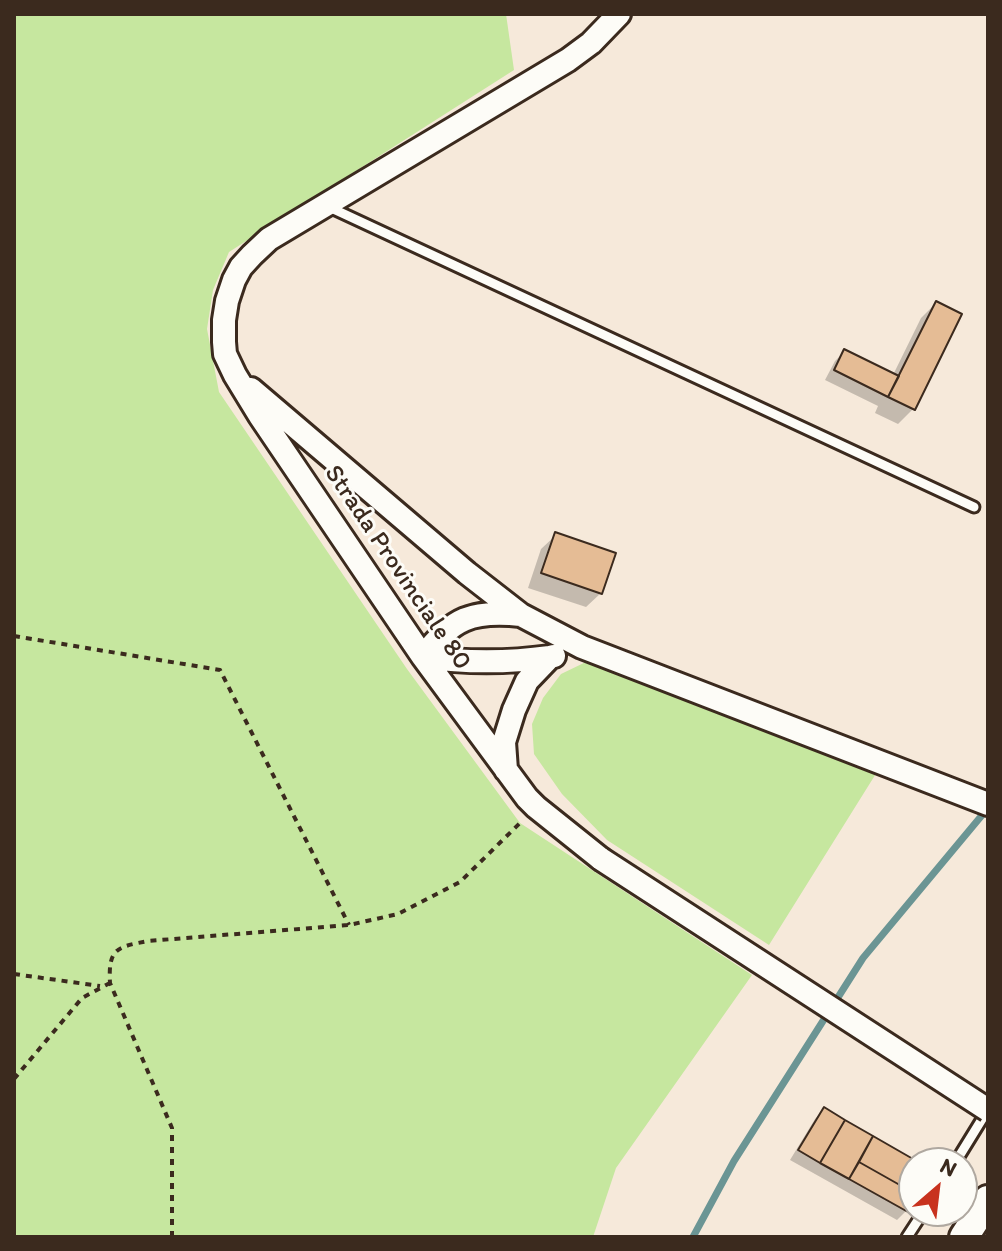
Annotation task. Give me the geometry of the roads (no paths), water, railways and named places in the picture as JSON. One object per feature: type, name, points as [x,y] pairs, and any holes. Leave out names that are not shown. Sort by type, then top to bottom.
[{"type":"main road","points":[[964,1237],[988,1200]]},
{"type":"street","name":"Strada Provinciale 80","points":[[619,14],[591,43],[568,60],[269,239],[241,267],[234,280],[227,301],[223,331],[225,354],[235,375],[423,657],[536,807],[601,859],[988,1110]]},
{"type":"street","points":[[235,375],[467,573],[521,615],[582,647],[979,801]]},
{"type":"street","points":[[521,615],[498,613],[465,618],[437,638],[423,657],[464,662],[517,661],[550,657],[582,647]]},
{"type":"street","points":[[506,770],[504,742],[514,710],[527,681],[550,657]]},
{"type":"lane","points":[[326,205],[974,507]]},
{"type":"lane","points":[[965,1147],[988,1110]]},
{"type":"waterway","points":[[693,1237],[734,1161],[863,958],[988,808]]}]
